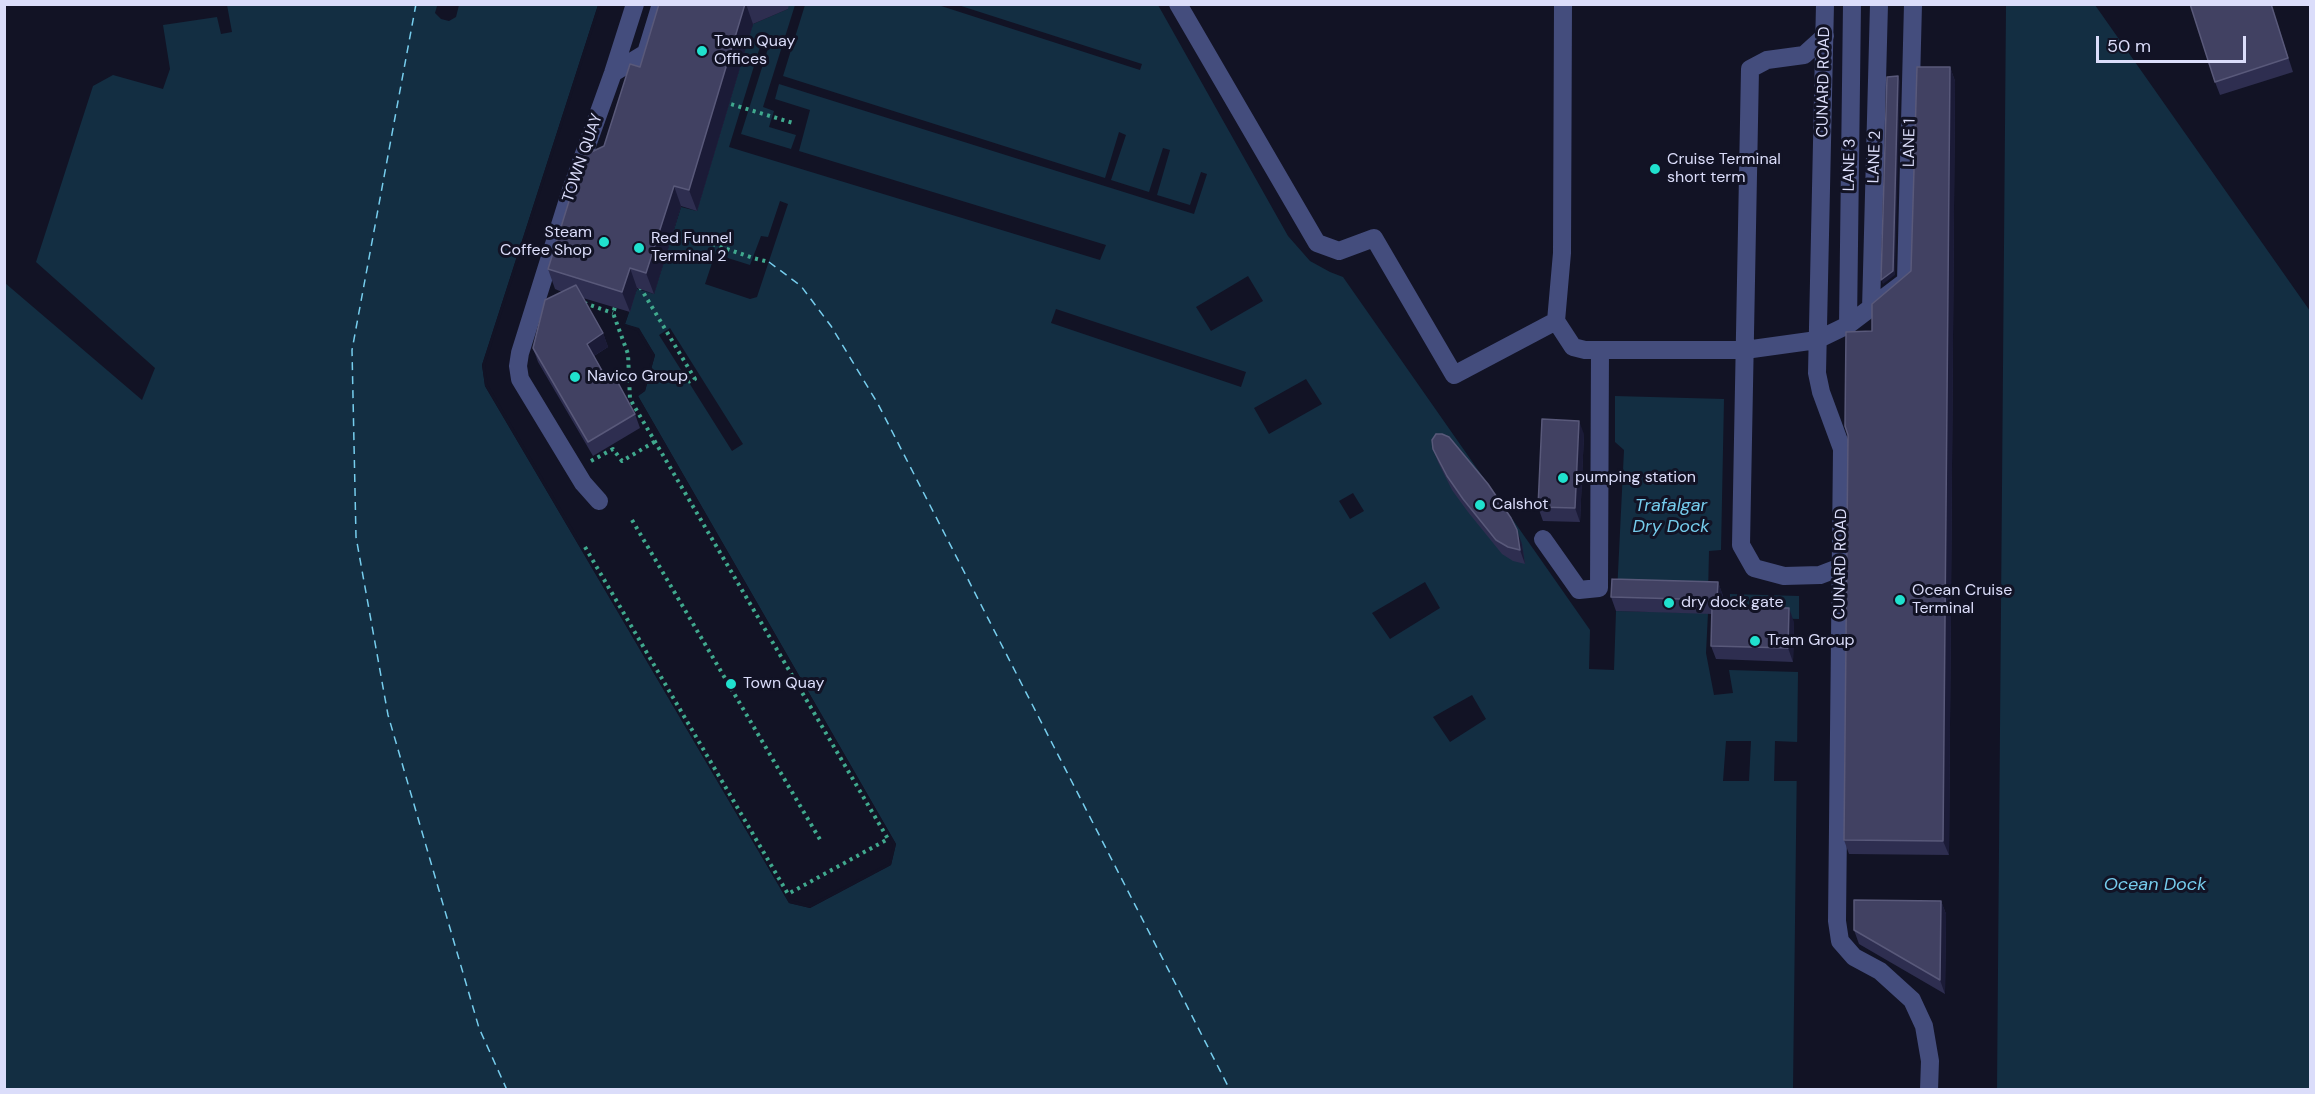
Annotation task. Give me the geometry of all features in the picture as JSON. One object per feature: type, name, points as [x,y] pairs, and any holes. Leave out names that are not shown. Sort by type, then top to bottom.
[{"type":"street","name":"TOWN QUAY","points":[[599,501],[583,483],[520,379],[518,366],[520,353],[571,190],[614,73],[635,4]]},
{"type":"street","points":[[614,73],[646,53],[661,4]]},
{"type":"street","points":[[1178,4],[1317,243],[1340,251],[1374,238],[1454,375],[1556,321]]},
{"type":"street","points":[[1563,4],[1562,253],[1556,321],[1573,347],[1593,350],[1745,350],[1817,340],[1848,325],[1871,309]]},
{"type":"street","name":"CUNARD ROAD","points":[[1825,4],[1817,373],[1821,392],[1842,449],[1837,921],[1840,941],[1854,957],[1880,971],[1912,1000],[1924,1026],[1930,1062],[1929,1089]]},
{"type":"street","name":"LANE 3","points":[[1848,325],[1852,4]]},
{"type":"street","name":"LANE 2","points":[[1871,309],[1879,4]]},
{"type":"street","name":"LANE 1","points":[[1871,309],[1906,281],[1913,4]]},
{"type":"street","points":[[1825,36],[1804,55],[1767,60],[1750,69],[1741,545],[1754,568],[1784,576],[1820,575],[1841,567]]},
{"type":"street","points":[[1543,539],[1579,590],[1599,588],[1593,350]]},
{"type":"path","points":[[722,101],[792,123]]},
{"type":"path","points":[[664,227],[768,262]]},
{"type":"path","points":[[664,236],[674,231]]},
{"type":"path","points":[[638,283],[695,378],[688,382]]},
{"type":"path","points":[[585,547],[788,894],[888,839],[630,399],[628,354],[613,313],[618,298]]},
{"type":"path","points":[[582,303],[613,313]]},
{"type":"path","points":[[591,461],[613,449],[622,461],[656,441]]},
{"type":"path","points":[[632,520],[822,843]]},
{"type":"water","points":[[5,5],[598,5],[482,365],[485,386],[789,903],[810,908],[891,865],[896,844],[638,396],[645,391],[655,355],[639,329],[625,324],[637,288],[654,293],[681,206],[753,24],[789,5],[1158,5],[1288,236],[1310,261],[1343,277],[1590,630],[1589,669],[1614,670],[1616,611],[1708,613],[1706,653],[1714,695],[1733,693],[1729,670],[1798,672],[1793,1089],[5,1090]]},
{"type":"water","name":"Ocean Dock","points":[[2006,5],[2095,5],[2310,311],[2310,1089],[1997,1089]]},
{"type":"water","name":"Trafalgar Dry Dock","points":[[1615,396],[1724,399],[1721,550],[1709,551],[1708,595],[1617,593],[1624,450],[1615,442]]},
{"type":"water","points":[[1730,594],[1799,596],[1799,619],[1730,617]]},
{"type":"pier","points":[[5,4],[227,5],[232,32],[221,34],[217,17],[163,25],[170,69],[163,89],[113,75],[93,86],[36,262],[155,368],[142,400],[5,283]]},
{"type":"pier","points":[[601,4],[485,365],[488,385],[791,900],[809,905],[889,863],[893,845],[635,397],[643,389],[652,356],[637,331],[622,325],[635,286],[679,205],[750,22],[786,4],[788,9],[753,24],[697,211],[681,207],[654,294],[637,289],[625,324],[639,328],[655,355],[645,391],[638,396],[896,844],[891,865],[810,908],[789,903],[485,386],[482,365],[598,5]]},
{"type":"pier","points":[[434,5],[459,5],[456,17],[449,21],[441,19],[435,13],[437,6]]},
{"type":"pier","points":[[795,5],[805,5],[783,76],[1105,178],[1119,132],[1126,135],[1111,180],[1149,192],[1163,148],[1170,150],[1157,195],[1190,205],[1201,172],[1207,174],[1194,214],[779,84],[775,99],[810,110],[799,151],[1106,245],[1100,260],[729,147],[763,37],[771,39],[741,134],[791,149],[796,135],[769,127],[774,111],[763,107]]},
{"type":"pier","points":[[938,5],[958,5],[1142,64],[1140,70]]},
{"type":"pier","points":[[780,201],[788,204],[757,297],[750,299],[705,284],[715,254],[750,265],[761,236],[768,237]]},
{"type":"pier","points":[[1248,276],[1263,301],[1211,331],[1196,307]]},
{"type":"pier","points":[[1056,309],[1246,372],[1241,387],[1051,323]]},
{"type":"pier","points":[[670,328],[743,444],[732,451],[659,335]]},
{"type":"pier","points":[[1306,379],[1322,404],[1269,434],[1254,408]]},
{"type":"pier","points":[[1353,493],[1364,511],[1350,519],[1339,501]]},
{"type":"pier","points":[[1425,582],[1440,608],[1390,639],[1372,613]]},
{"type":"pier","points":[[1472,695],[1486,719],[1450,742],[1433,717]]},
{"type":"pier","points":[[1726,741],[1751,741],[1749,781],[1723,781]]},
{"type":"pier","points":[[1775,741],[1798,742],[1798,781],[1774,781]]},
{"type":"building","points":[[659,4],[745,4],[689,190],[674,186],[646,273],[630,268],[622,292],[548,269],[583,156],[604,146],[630,64],[640,67]]},
{"type":"building","points":[[2190,4],[2271,4],[2288,58],[2215,82]]},
{"type":"building","name":"Ocean Cruise Terminal","points":[[1917,67],[1950,67],[1943,841],[1844,840],[1848,435],[1845,426],[1846,332],[1872,331],[1872,304],[1911,271]]},
{"type":"building","points":[[1898,76],[1893,271],[1881,280],[1887,77]]},
{"type":"building","name":"Navico Group","points":[[576,285],[603,333],[587,344],[609,383],[616,379],[635,414],[588,442],[533,348],[545,300]]},
{"type":"building","name":"pumping station","points":[[1542,419],[1579,421],[1575,508],[1538,507]]},
{"type":"building","name":"Calshot","points":[[1436,434],[1449,437],[1488,484],[1517,530],[1520,550],[1508,547],[1496,540],[1463,499],[1447,476],[1433,449],[1432,440]]},
{"type":"building","points":[[1612,579],[1718,582],[1717,600],[1611,597]]},
{"type":"building","name":"Tram Group","points":[[1712,607],[1789,608],[1788,648],[1711,646]]},
{"type":"building","points":[[1854,900],[1941,901],[1940,980],[1854,930]]},
{"type":"ferry route","points":[[416,4],[352,350],[356,537],[388,715],[479,1028],[507,1090]]},
{"type":"ferry route","points":[[769,262],[801,286],[831,326],[878,404],[1230,1090]]},
{"type":"place","name":"Town Quay Offices","points":[[702,51]]},
{"type":"place","name":"Cruise Terminal short term","points":[[1655,169]]},
{"type":"place","name":"Steam Coffee Shop","points":[[604,242]]},
{"type":"place","name":"Red Funnel Terminal 2","points":[[639,248]]},
{"type":"place","name":"Navico Group","points":[[575,377]]},
{"type":"place","name":"pumping station","points":[[1563,478]]},
{"type":"place","name":"Calshot","points":[[1480,505]]},
{"type":"place","name":"Ocean Cruise Terminal","points":[[1900,600]]},
{"type":"place","name":"dry dock gate","points":[[1669,603]]},
{"type":"place","name":"Tram Group","points":[[1755,641]]},
{"type":"place","name":"Town Quay","points":[[731,684]]}]
